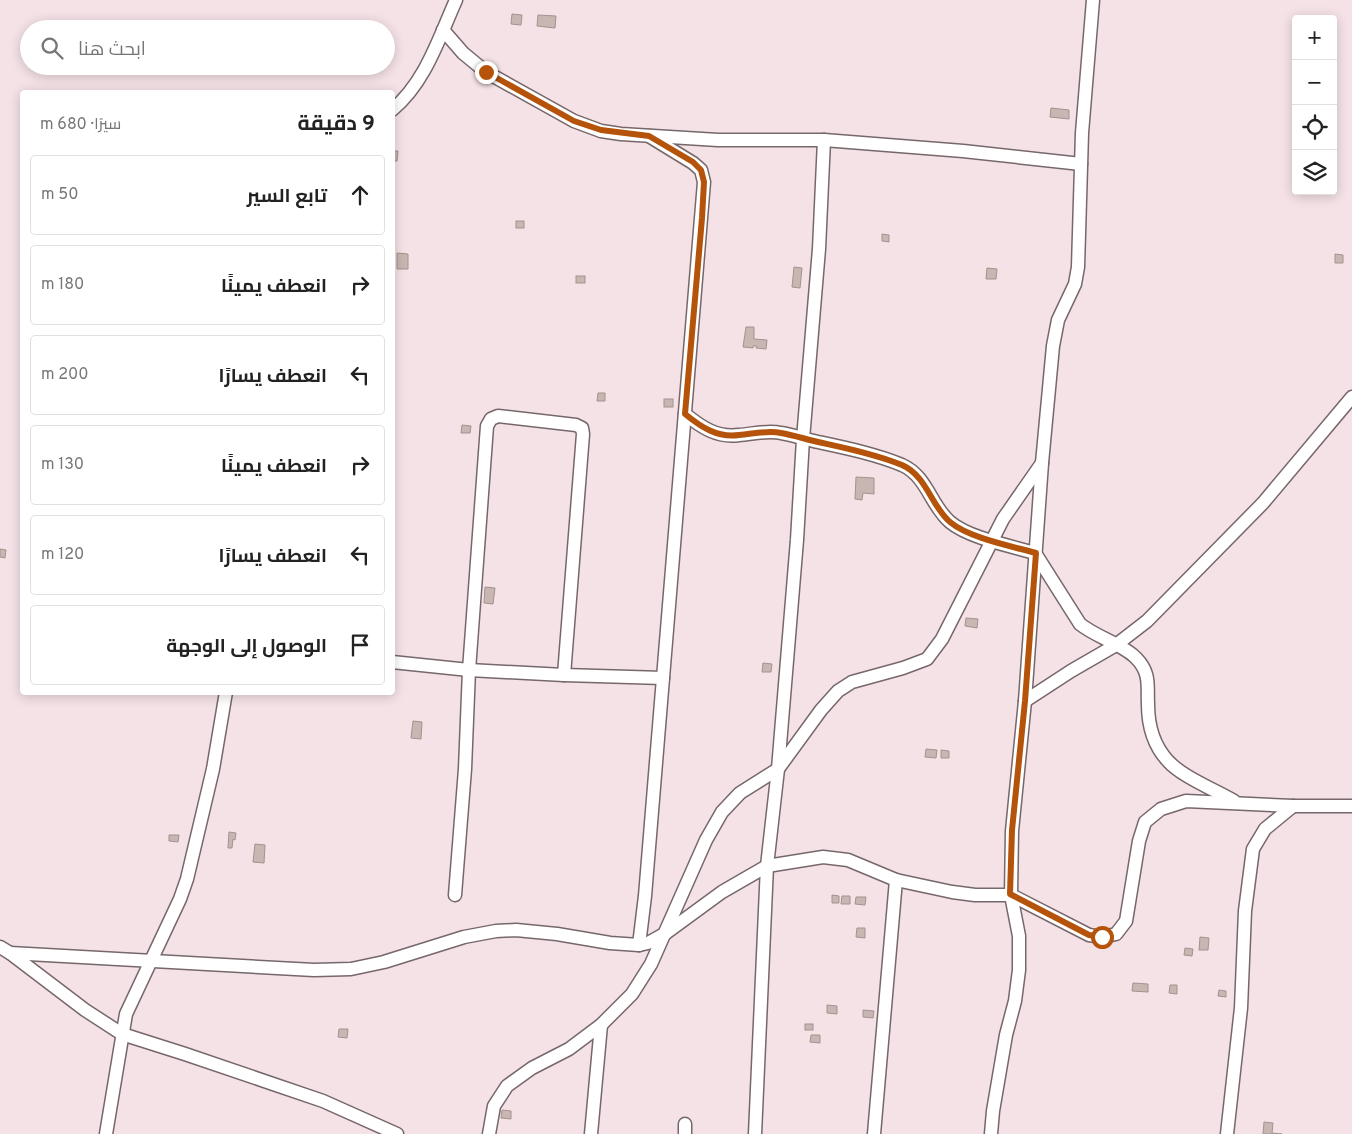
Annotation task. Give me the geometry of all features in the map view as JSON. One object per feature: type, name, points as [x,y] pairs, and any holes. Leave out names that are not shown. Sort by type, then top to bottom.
[{"type":"street","points":[[395,108],[404,101],[415,87],[456,0]]},
{"type":"street","points":[[991,1134],[993,1111],[1006,1035],[1015,1001],[1019,970],[1019,936],[1010,894],[1012,830],[1025,701],[1042,463],[1053,346],[1058,320],[1075,284],[1078,267],[1082,134],[1093,0]]},
{"type":"street","points":[[442,30],[463,53],[486,72],[574,121],[601,130],[649,136],[738,140],[824,140],[963,151],[1081,164]]},
{"type":"street","points":[[639,945],[664,678],[704,182],[701,170],[693,162],[649,136]]},
{"type":"street","points":[[755,1134],[768,866],[797,540],[803,438],[819,249],[824,140]]},
{"type":"street","points":[[1025,701],[1116,645],[1147,622],[1263,503],[1352,397]]},
{"type":"street","points":[[685,414],[703,428],[718,434],[737,436],[768,431],[782,433],[854,450],[902,465],[913,472],[922,482],[948,521],[961,530],[1036,553],[1080,624],[1090,632],[1136,658],[1148,678],[1150,724],[1157,746],[1168,762],[1236,802]]},
{"type":"street","points":[[455,894],[487,426],[491,419],[498,416],[576,425],[582,428],[564,674]]},
{"type":"street","points":[[489,1134],[494,1106],[507,1086],[532,1068],[569,1049],[601,1026],[632,994],[651,964],[706,840],[722,812],[740,793],[778,769],[821,710],[838,691],[852,682],[903,668],[927,659],[942,640],[1003,519],[1042,463]]},
{"type":"street","points":[[395,662],[469,670],[664,678]]},
{"type":"street","points":[[106,1134],[126,1014],[180,899],[187,879],[213,769],[225,695]]},
{"type":"street","points":[[5,950],[151,961],[314,970],[352,969],[384,962],[464,937],[496,931],[516,930],[557,934],[610,943],[639,945],[648,943],[666,933],[722,892],[768,866],[823,857],[848,860],[896,880],[952,892],[975,895],[1010,894],[1089,935],[1102,937],[1116,934],[1126,921],[1138,841],[1145,822],[1161,808],[1186,801],[1293,806],[1352,806]]},
{"type":"street","points":[[1227,1134],[1241,1008],[1245,911],[1253,849],[1265,829],[1293,806]]},
{"type":"street","points":[[874,1134],[896,880]]},
{"type":"street","points":[[5,950],[85,1010],[122,1034],[323,1101],[397,1134]]},
{"type":"street","points":[[591,1134],[601,1026]]},
{"type":"building","points":[[512,14],[522,15],[521,25],[511,24]]},
{"type":"building","points":[[538,15],[556,16],[555,28],[537,26]]},
{"type":"building","points":[[1051,108],[1069,110],[1069,119],[1050,117]]},
{"type":"building","points":[[395,151],[398,151],[397,161],[395,161]]},
{"type":"building","points":[[516,221],[524,221],[524,228],[516,228]]},
{"type":"building","points":[[882,234],[889,235],[889,242],[882,241]]},
{"type":"building","points":[[397,253],[408,254],[408,269],[397,269]]},
{"type":"building","points":[[1335,254],[1343,255],[1343,263],[1335,263]]},
{"type":"building","points":[[794,267],[802,268],[800,288],[792,287]]},
{"type":"building","points":[[987,268],[997,269],[996,279],[986,279]]},
{"type":"building","points":[[576,276],[585,276],[585,283],[576,283]]},
{"type":"building","points":[[746,327],[754,327],[754,339],[767,340],[766,349],[756,348],[757,346],[753,346],[753,348],[743,347]]},
{"type":"building","points":[[598,393],[605,393],[605,401],[597,401]]},
{"type":"building","points":[[664,399],[673,399],[673,407],[664,407]]},
{"type":"building","points":[[462,425],[471,426],[470,433],[461,433]]},
{"type":"building","points":[[856,477],[874,478],[874,494],[863,493],[862,500],[855,499]]},
{"type":"building","points":[[0,549],[6,550],[5,558],[0,557]]},
{"type":"building","points":[[485,587],[495,588],[493,604],[484,603]]},
{"type":"building","points":[[966,618],[978,619],[977,628],[965,626]]},
{"type":"building","points":[[763,663],[772,664],[771,672],[762,672]]},
{"type":"building","points":[[413,721],[422,722],[421,739],[411,738]]},
{"type":"building","points":[[926,749],[937,750],[936,758],[925,757]]},
{"type":"building","points":[[941,750],[949,751],[949,758],[941,758]]},
{"type":"building","points":[[229,832],[236,833],[232,848],[228,848]]},
{"type":"building","points":[[169,835],[179,835],[178,842],[169,841]]},
{"type":"building","points":[[255,844],[265,845],[264,863],[253,862]]},
{"type":"building","points":[[832,895],[839,896],[839,903],[832,903]]},
{"type":"building","points":[[842,896],[850,896],[850,904],[841,904]]},
{"type":"building","points":[[856,897],[866,897],[865,905],[855,904]]},
{"type":"building","points":[[857,928],[865,928],[865,938],[856,937]]},
{"type":"building","points":[[1200,937],[1209,938],[1208,950],[1199,950]]},
{"type":"building","points":[[1185,948],[1193,949],[1192,956],[1184,955]]},
{"type":"building","points":[[1133,983],[1148,984],[1148,992],[1132,991]]},
{"type":"building","points":[[1170,985],[1177,985],[1177,994],[1169,993]]},
{"type":"building","points":[[1219,990],[1226,991],[1226,997],[1218,996]]},
{"type":"building","points":[[827,1005],[837,1006],[837,1014],[827,1013]]},
{"type":"building","points":[[863,1010],[874,1011],[873,1018],[863,1017]]},
{"type":"building","points":[[805,1024],[813,1024],[813,1030],[805,1030]]},
{"type":"building","points":[[339,1029],[348,1029],[347,1038],[338,1037]]},
{"type":"building","points":[[811,1035],[820,1035],[820,1043],[810,1042]]},
{"type":"building","points":[[502,1110],[511,1111],[511,1119],[501,1118]]},
{"type":"building","points":[[1264,1122],[1273,1123],[1272,1133],[1282,1134],[1263,1134]]},
{"type":"route","points":[[486,72],[574,121],[621,134],[649,136],[693,162],[701,170],[704,182],[702,218],[685,414],[703,428],[718,434],[737,436],[768,431],[782,433],[854,450],[902,465],[913,472],[922,482],[948,521],[961,530],[1036,553],[1025,701],[1012,830],[1010,894],[1089,935],[1102,937]]}]
